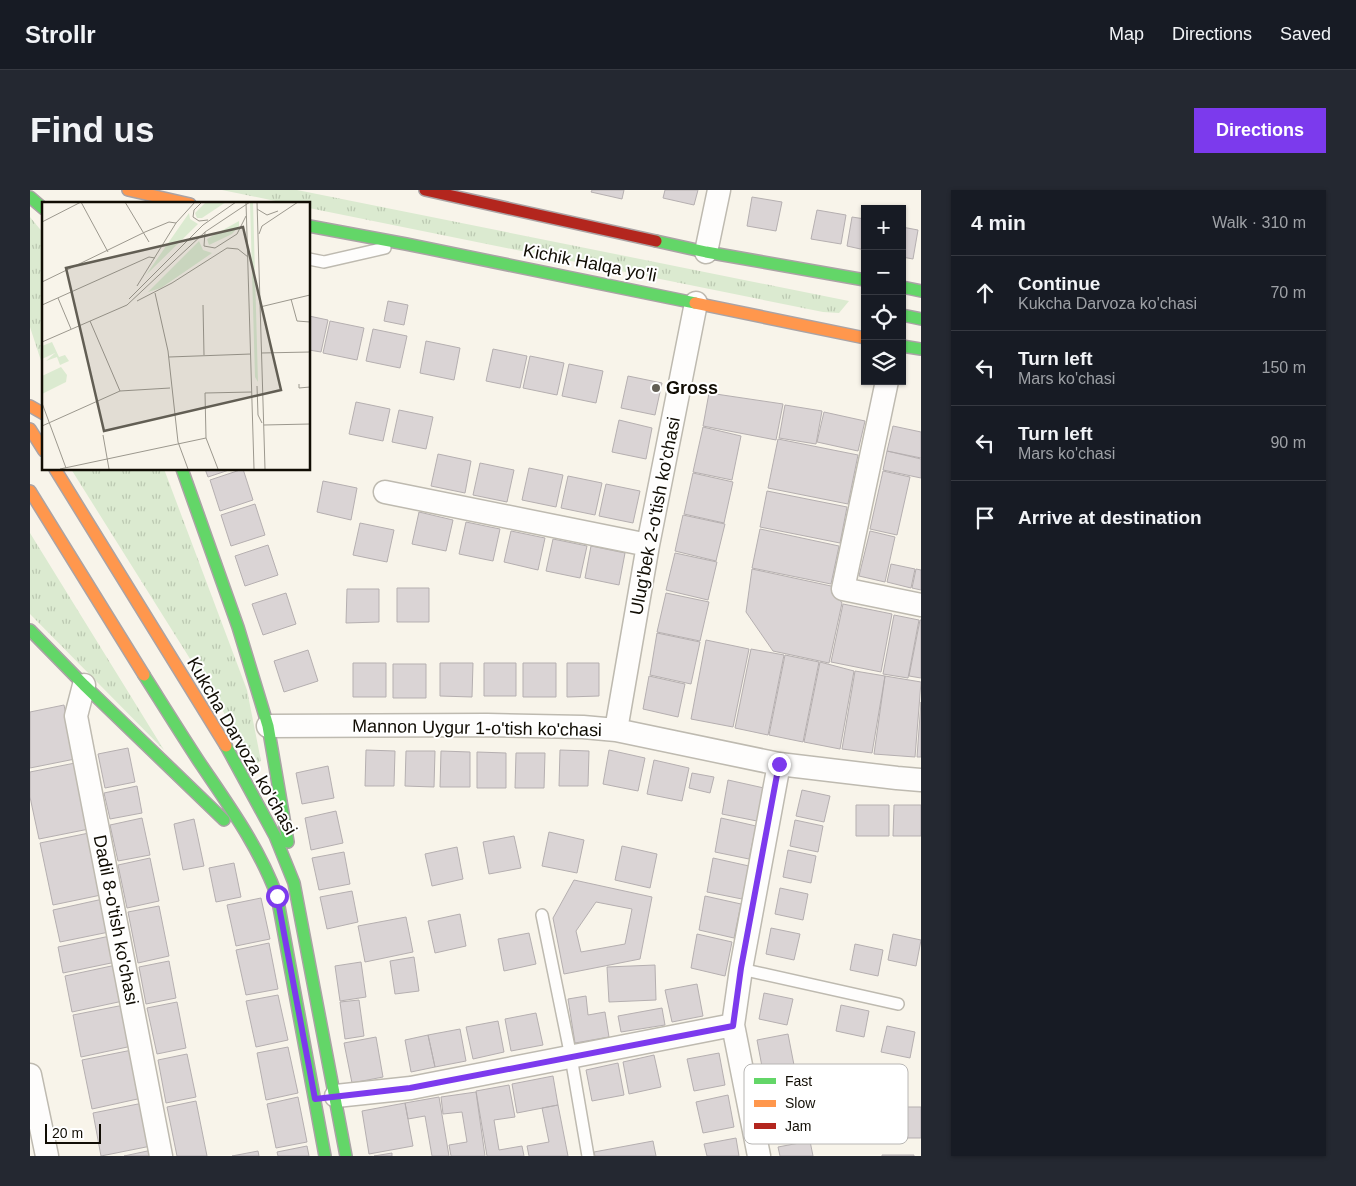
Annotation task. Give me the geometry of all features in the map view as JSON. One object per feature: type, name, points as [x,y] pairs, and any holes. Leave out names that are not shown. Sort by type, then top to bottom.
[{"type":"main road","points":[[128,190],[181,202]]},
{"type":"main road","name":"Kichik Halqa yo'li","points":[[425,190],[467,194],[706,252],[861,279]]},
{"type":"main road","points":[[30,198],[42,207]]},
{"type":"main road","name":"Kichik Halqa yo'li","points":[[310,226],[696,303],[861,333]]},
{"type":"main road","points":[[906,288],[921,291]]},
{"type":"main road","points":[[906,316],[921,319]]},
{"type":"main road","points":[[906,347],[921,350]]},
{"type":"main road","points":[[30,406],[42,413]]},
{"type":"main road","points":[[30,429],[42,448]]},
{"type":"main road","name":"Kukcha Darvoza ko'chasi","points":[[56,470],[249,786],[275,836],[294,883],[325,1098],[325,1156]]},
{"type":"main road","points":[[182,470],[238,627],[268,726],[294,883]]},
{"type":"main road","name":"Kukcha Darvoza ko'chasi","points":[[30,491],[189,746],[260,855],[271,876],[325,1098],[346,1156]]},
{"type":"main road","points":[[30,630],[84,685],[260,855]]},
{"type":"street","points":[[706,252],[719,190]]},
{"type":"street","name":"Ulug'bek 2-o'tish ko'chasi","points":[[616,730],[648,545],[696,303]]},
{"type":"street","points":[[886,385],[843,589],[921,604]]},
{"type":"street","points":[[386,492],[648,545]]},
{"type":"street","name":"Dadil 8-o'tish ko'chasi","points":[[84,685],[76,716],[162,1156]]},
{"type":"street","name":"Mannon Uygur 1-o'tish ko'chasi","points":[[268,726],[542,725],[616,730],[779,764],[921,780]]},
{"type":"street","points":[[744,1081],[733,1026],[741,968],[779,764]]},
{"type":"street","points":[[325,1098],[410,1088],[733,1026]]},
{"type":"street","points":[[30,1075],[47,1156]]},
{"type":"lane","points":[[116,190],[135,202]]},
{"type":"lane","points":[[310,259],[324,262],[406,244]]},
{"type":"lane","points":[[542,916],[571,1056],[588,1156]]},
{"type":"lane","points":[[741,968],[898,1004]]},
{"type":"green space","points":[[222,190],[297,190],[849,301],[839,313],[823,312],[310,208],[310,202],[280,202]]},
{"type":"green space","points":[[30,217],[42,232],[42,364],[30,327]]},
{"type":"green space","points":[[72,470],[164,470],[247,690],[261,761],[256,764]]},
{"type":"green space","points":[[30,533],[164,750],[30,614]]},
{"type":"building","points":[[592,190],[624,190],[622,199],[591,192]]},
{"type":"building","points":[[665,190],[698,190],[694,205],[663,198]]},
{"type":"building","points":[[752,197],[782,202],[776,231],[747,226]]},
{"type":"building","points":[[817,210],[846,215],[841,244],[811,239]]},
{"type":"building","points":[[852,217],[861,218],[861,249],[847,246]]},
{"type":"building","points":[[906,228],[918,230],[913,259],[906,258]]},
{"type":"building","points":[[388,301],[408,305],[404,325],[384,321]]},
{"type":"building","points":[[310,316],[328,320],[321,352],[310,350]]},
{"type":"building","points":[[330,321],[364,328],[357,360],[323,353]]},
{"type":"building","points":[[373,329],[407,336],[400,368],[366,361]]},
{"type":"building","points":[[426,341],[460,348],[454,380],[420,373]]},
{"type":"building","points":[[493,349],[527,356],[520,388],[486,381]]},
{"type":"building","points":[[530,356],[564,363],[557,395],[523,388]]},
{"type":"building","points":[[569,364],[603,371],[596,403],[562,396]]},
{"type":"building","points":[[628,376],[662,383],[655,415],[621,408]]},
{"type":"building","points":[[709,393],[783,404],[776,440],[703,426]]},
{"type":"building","points":[[356,402],[390,409],[383,441],[349,434]]},
{"type":"building","points":[[785,405],[822,411],[816,444],[779,438]]},
{"type":"building","points":[[399,410],[433,417],[426,449],[392,442]]},
{"type":"building","points":[[824,412],[865,421],[858,451],[817,442]]},
{"type":"building","points":[[619,420],[652,428],[646,459],[612,452]]},
{"type":"building","points":[[893,426],[921,432],[921,458],[887,451]]},
{"type":"building","points":[[703,427],[741,436],[732,480],[693,472]]},
{"type":"building","points":[[778,439],[858,455],[848,504],[768,488]]},
{"type":"building","points":[[887,451],[921,459],[921,478],[883,470]]},
{"type":"building","points":[[438,454],[471,461],[465,493],[431,486]]},
{"type":"building","points":[[480,463],[514,470],[507,502],[473,495]]},
{"type":"building","points":[[529,468],[563,475],[556,507],[522,500]]},
{"type":"building","points":[[205,470],[229,470],[208,477]]},
{"type":"building","points":[[243,470],[253,500],[220,511],[210,480]]},
{"type":"building","points":[[883,471],[910,477],[897,535],[870,529]]},
{"type":"building","points":[[693,473],[733,482],[724,523],[684,514]]},
{"type":"building","points":[[568,476],[602,483],[595,515],[561,508]]},
{"type":"building","points":[[323,481],[357,488],[351,520],[317,512]]},
{"type":"building","points":[[606,484],[640,491],[633,523],[599,516]]},
{"type":"building","points":[[767,491],[847,507],[840,543],[760,527]]},
{"type":"building","points":[[255,504],[265,535],[231,546],[221,515]]},
{"type":"building","points":[[419,512],[453,520],[446,551],[412,544]]},
{"type":"building","points":[[683,515],[725,524],[716,561],[675,551]]},
{"type":"building","points":[[466,522],[500,529],[493,561],[459,554]]},
{"type":"building","points":[[360,523],[394,530],[387,562],[353,555]]},
{"type":"building","points":[[760,529],[839,546],[831,584],[752,568]]},
{"type":"building","points":[[511,531],[545,538],[538,570],[504,562]]},
{"type":"building","points":[[870,531],[895,537],[885,582],[859,576]]},
{"type":"building","points":[[553,539],[587,546],[580,578],[546,571]]},
{"type":"building","points":[[268,545],[278,575],[245,586],[235,556]]},
{"type":"building","points":[[591,546],[625,553],[619,585],[585,578]]},
{"type":"building","points":[[675,553],[717,562],[708,600],[666,590]]},
{"type":"building","points":[[891,564],[915,569],[911,588],[887,582]]},
{"type":"building","points":[[752,569],[831,586],[842,603],[829,663],[773,651],[746,612]]},
{"type":"building","points":[[916,569],[921,570],[921,590],[912,588]]},
{"type":"building","points":[[397,588],[429,588],[429,622],[397,622]]},
{"type":"building","points":[[347,589],[379,589],[379,622],[346,623]]},
{"type":"building","points":[[286,593],[296,624],[263,635],[252,604]]},
{"type":"building","points":[[666,593],[709,602],[700,641],[657,632]]},
{"type":"building","points":[[843,604],[892,614],[881,672],[831,662]]},
{"type":"building","points":[[894,615],[919,620],[908,678],[883,674]]},
{"type":"building","points":[[921,620],[921,678],[909,676]]},
{"type":"building","points":[[657,633],[700,642],[691,684],[650,675]]},
{"type":"building","points":[[706,640],[749,649],[733,727],[691,719]]},
{"type":"building","points":[[751,649],[784,655],[768,735],[735,728]]},
{"type":"building","points":[[308,650],[318,681],[284,692],[274,661]]},
{"type":"building","points":[[785,655],[819,662],[803,742],[769,735]]},
{"type":"building","points":[[820,662],[854,671],[840,749],[804,742]]},
{"type":"building","points":[[353,663],[386,663],[386,697],[353,697]]},
{"type":"building","points":[[440,663],[473,663],[472,697],[440,696]]},
{"type":"building","points":[[484,663],[516,663],[516,696],[484,696]]},
{"type":"building","points":[[523,663],[556,663],[556,697],[523,697]]},
{"type":"building","points":[[567,663],[599,663],[599,696],[567,697]]},
{"type":"building","points":[[393,664],[426,664],[426,698],[393,698]]},
{"type":"building","points":[[855,671],[885,676],[872,753],[842,749]]},
{"type":"building","points":[[649,676],[685,684],[678,717],[643,709]]},
{"type":"building","points":[[885,676],[921,682],[915,757],[874,754]]},
{"type":"building","points":[[921,702],[921,757],[917,757]]},
{"type":"building","points":[[64,705],[75,759],[30,768],[30,712]]},
{"type":"building","points":[[128,748],[135,782],[105,788],[98,754]]},
{"type":"building","points":[[366,750],[395,751],[394,786],[365,786]]},
{"type":"building","points":[[560,750],[589,751],[588,786],[559,786]]},
{"type":"building","points":[[609,750],[645,758],[638,791],[603,784]]},
{"type":"building","points":[[406,751],[435,751],[434,787],[405,786]]},
{"type":"building","points":[[441,751],[470,752],[470,787],[440,787]]},
{"type":"building","points":[[477,752],[506,753],[506,788],[477,788]]},
{"type":"building","points":[[516,753],[545,753],[544,788],[515,788]]},
{"type":"building","points":[[654,760],[689,768],[682,801],[647,794]]},
{"type":"building","points":[[75,763],[89,829],[39,839],[30,797],[30,772]]},
{"type":"building","points":[[328,766],[334,798],[302,804],[296,773]]},
{"type":"building","points":[[692,773],[714,777],[710,793],[689,788]]},
{"type":"building","points":[[728,780],[764,788],[757,821],[722,814]]},
{"type":"building","points":[[137,786],[142,813],[110,819],[104,793]]},
{"type":"building","points":[[802,790],[830,796],[824,822],[796,816]]},
{"type":"building","points":[[856,805],[889,805],[889,836],[856,836]]},
{"type":"building","points":[[894,805],[921,805],[921,836],[893,836]]},
{"type":"building","points":[[336,811],[343,843],[311,850],[305,818]]},
{"type":"building","points":[[142,818],[150,855],[118,861],[110,825]]},
{"type":"building","points":[[721,818],[756,826],[749,859],[715,852]]},
{"type":"building","points":[[194,819],[204,866],[183,870],[174,824]]},
{"type":"building","points":[[795,820],[823,826],[818,852],[790,846]]},
{"type":"building","points":[[549,832],[584,840],[577,873],[542,866]]},
{"type":"building","points":[[89,833],[101,895],[53,905],[40,843]]},
{"type":"building","points":[[514,836],[521,868],[489,874],[483,842]]},
{"type":"building","points":[[622,846],[657,854],[650,888],[615,880]]},
{"type":"building","points":[[457,847],[463,879],[432,886],[425,854]]},
{"type":"building","points":[[788,850],[816,856],[811,883],[783,877]]},
{"type":"building","points":[[344,852],[350,884],[319,890],[312,858]]},
{"type":"building","points":[[150,858],[159,901],[127,908],[118,865]]},
{"type":"building","points":[[713,858],[749,866],[742,899],[707,892]]},
{"type":"building","points":[[234,863],[241,897],[216,902],[209,868]]},
{"type":"building","points":[[574,880],[652,897],[640,959],[564,974],[553,918]],"holes":[[[596,902],[632,909],[625,944],[581,952],[576,931]]]},
{"type":"building","points":[[780,888],[808,894],[803,920],[775,914]]},
{"type":"building","points":[[352,891],[358,922],[327,929],[320,897]]},
{"type":"building","points":[[705,896],[741,904],[734,938],[699,930]]},
{"type":"building","points":[[261,898],[270,939],[236,946],[227,905]]},
{"type":"building","points":[[103,899],[109,932],[60,942],[53,910]]},
{"type":"building","points":[[159,906],[169,956],[138,963],[128,912]]},
{"type":"building","points":[[460,914],[466,946],[435,953],[428,921]]},
{"type":"building","points":[[406,917],[413,952],[365,962],[358,926]]},
{"type":"building","points":[[771,928],[800,934],[794,960],[766,954]]},
{"type":"building","points":[[529,933],[536,964],[504,971],[498,939]]},
{"type":"building","points":[[697,934],[732,942],[725,976],[691,968]]},
{"type":"building","points":[[893,934],[921,940],[916,966],[888,960]]},
{"type":"building","points":[[110,936],[116,962],[63,973],[58,947]]},
{"type":"building","points":[[269,943],[278,989],[246,995],[236,950]]},
{"type":"building","points":[[855,944],[883,950],[878,976],[850,970]]},
{"type":"building","points":[[414,957],[419,991],[395,994],[390,961]]},
{"type":"building","points":[[169,961],[176,998],[146,1004],[139,967]]},
{"type":"building","points":[[361,962],[366,997],[340,1001],[335,966]]},
{"type":"building","points":[[116,965],[123,1001],[72,1012],[65,976]]},
{"type":"building","points":[[655,965],[656,1000],[609,1002],[607,967]]},
{"type":"building","points":[[697,984],[703,1016],[672,1022],[665,990]]},
{"type":"building","points":[[764,993],[793,999],[787,1025],[759,1019]]},
{"type":"building","points":[[278,995],[288,1040],[256,1047],[246,1001]]},
{"type":"building","points":[[586,996],[588,1015],[605,1012],[609,1037],[575,1043],[568,999]]},
{"type":"building","points":[[359,1000],[364,1036],[345,1039],[340,1002]]},
{"type":"building","points":[[177,1002],[186,1048],[157,1054],[147,1008]]},
{"type":"building","points":[[124,1005],[132,1046],[81,1057],[73,1015]]},
{"type":"building","points":[[841,1005],[869,1011],[864,1037],[836,1031]]},
{"type":"building","points":[[662,1008],[665,1025],[621,1032],[618,1016]]},
{"type":"building","points":[[536,1013],[543,1045],[511,1051],[505,1019]]},
{"type":"building","points":[[498,1021],[504,1052],[473,1059],[466,1027]]},
{"type":"building","points":[[887,1026],[915,1032],[910,1058],[881,1052]]},
{"type":"building","points":[[460,1029],[466,1061],[435,1067],[428,1035]]},
{"type":"building","points":[[788,1034],[794,1064],[762,1064],[757,1040]]},
{"type":"building","points":[[428,1035],[435,1067],[411,1072],[405,1040]]},
{"type":"building","points":[[376,1037],[383,1077],[352,1083],[344,1043]]},
{"type":"building","points":[[288,1047],[298,1093],[266,1100],[257,1053]]},
{"type":"building","points":[[132,1050],[142,1098],[92,1109],[82,1060]]},
{"type":"building","points":[[719,1053],[725,1085],[694,1091],[687,1059]]},
{"type":"building","points":[[187,1054],[196,1097],[166,1103],[158,1060]]},
{"type":"building","points":[[654,1055],[661,1087],[629,1094],[623,1062]]},
{"type":"building","points":[[618,1063],[624,1095],[592,1101],[586,1070]]},
{"type":"building","points":[[553,1076],[558,1105],[517,1113],[512,1084]]},
{"type":"building","points":[[509,1085],[515,1117],[494,1120],[499,1150],[522,1146],[524,1156],[487,1156],[476,1091]]},
{"type":"building","points":[[476,1092],[485,1156],[451,1156],[449,1145],[467,1142],[462,1112],[443,1114],[441,1097]]},
{"type":"building","points":[[728,1095],[734,1127],[703,1133],[696,1102]]},
{"type":"building","points":[[298,1097],[307,1142],[276,1148],[267,1104]]},
{"type":"building","points":[[439,1097],[449,1156],[432,1156],[425,1116],[408,1119],[405,1103]]},
{"type":"building","points":[[196,1101],[207,1156],[177,1156],[167,1107]]},
{"type":"building","points":[[143,1103],[151,1146],[101,1156],[93,1113]]},
{"type":"building","points":[[405,1103],[413,1146],[369,1154],[362,1111]]},
{"type":"building","points":[[558,1105],[568,1156],[529,1156],[527,1146],[549,1142],[542,1108]]},
{"type":"building","points":[[908,1107],[921,1107],[921,1138],[908,1138]]},
{"type":"building","points":[[736,1138],[739,1156],[707,1156],[704,1144]]},
{"type":"building","points":[[653,1141],[656,1156],[595,1156],[594,1152]]},
{"type":"building","points":[[794,1144],[811,1144],[813,1156],[780,1156],[778,1147]]},
{"type":"building","points":[[307,1146],[309,1156],[278,1156],[277,1152]]},
{"type":"building","points":[[152,1150],[153,1156],[124,1156]]},
{"type":"building","points":[[258,1151],[259,1156],[232,1156]]},
{"type":"building","points":[[392,1153],[392,1156],[374,1156]]},
{"type":"building","points":[[914,1155],[914,1156],[882,1156]]},
{"type":"traffic: fast","points":[[30,197],[42,207]]},
{"type":"traffic: fast","points":[[310,226],[695,303]]},
{"type":"traffic: fast","points":[[656,241],[706,252],[861,279]]},
{"type":"traffic: fast","points":[[906,288],[921,291]]},
{"type":"traffic: fast","points":[[906,316],[921,319]]},
{"type":"traffic: fast","points":[[906,347],[921,349]]},
{"type":"traffic: fast","points":[[182,470],[238,627],[268,726],[288,842]]},
{"type":"traffic: fast","points":[[30,630],[84,685],[224,820]]},
{"type":"traffic: fast","points":[[144,675],[243,827],[270,878],[277,896],[325,1156]]},
{"type":"traffic: fast","points":[[226,746],[275,836],[294,883],[346,1156]]},
{"type":"traffic: slow","points":[[128,190],[181,202]]},
{"type":"traffic: slow","points":[[695,303],[861,337]]},
{"type":"traffic: slow","points":[[30,406],[42,413]]},
{"type":"traffic: slow","points":[[30,429],[42,448]]},
{"type":"traffic: slow","points":[[56,470],[226,746]]},
{"type":"traffic: slow","points":[[30,491],[144,675]]},
{"type":"traffic: jam","points":[[425,190],[656,241]]},
{"type":"place","name":"Gross","points":[[656,388]]},
{"type":"route","points":[[277,896],[315,1099],[410,1088],[733,1026],[741,968],[779,764]]}]
